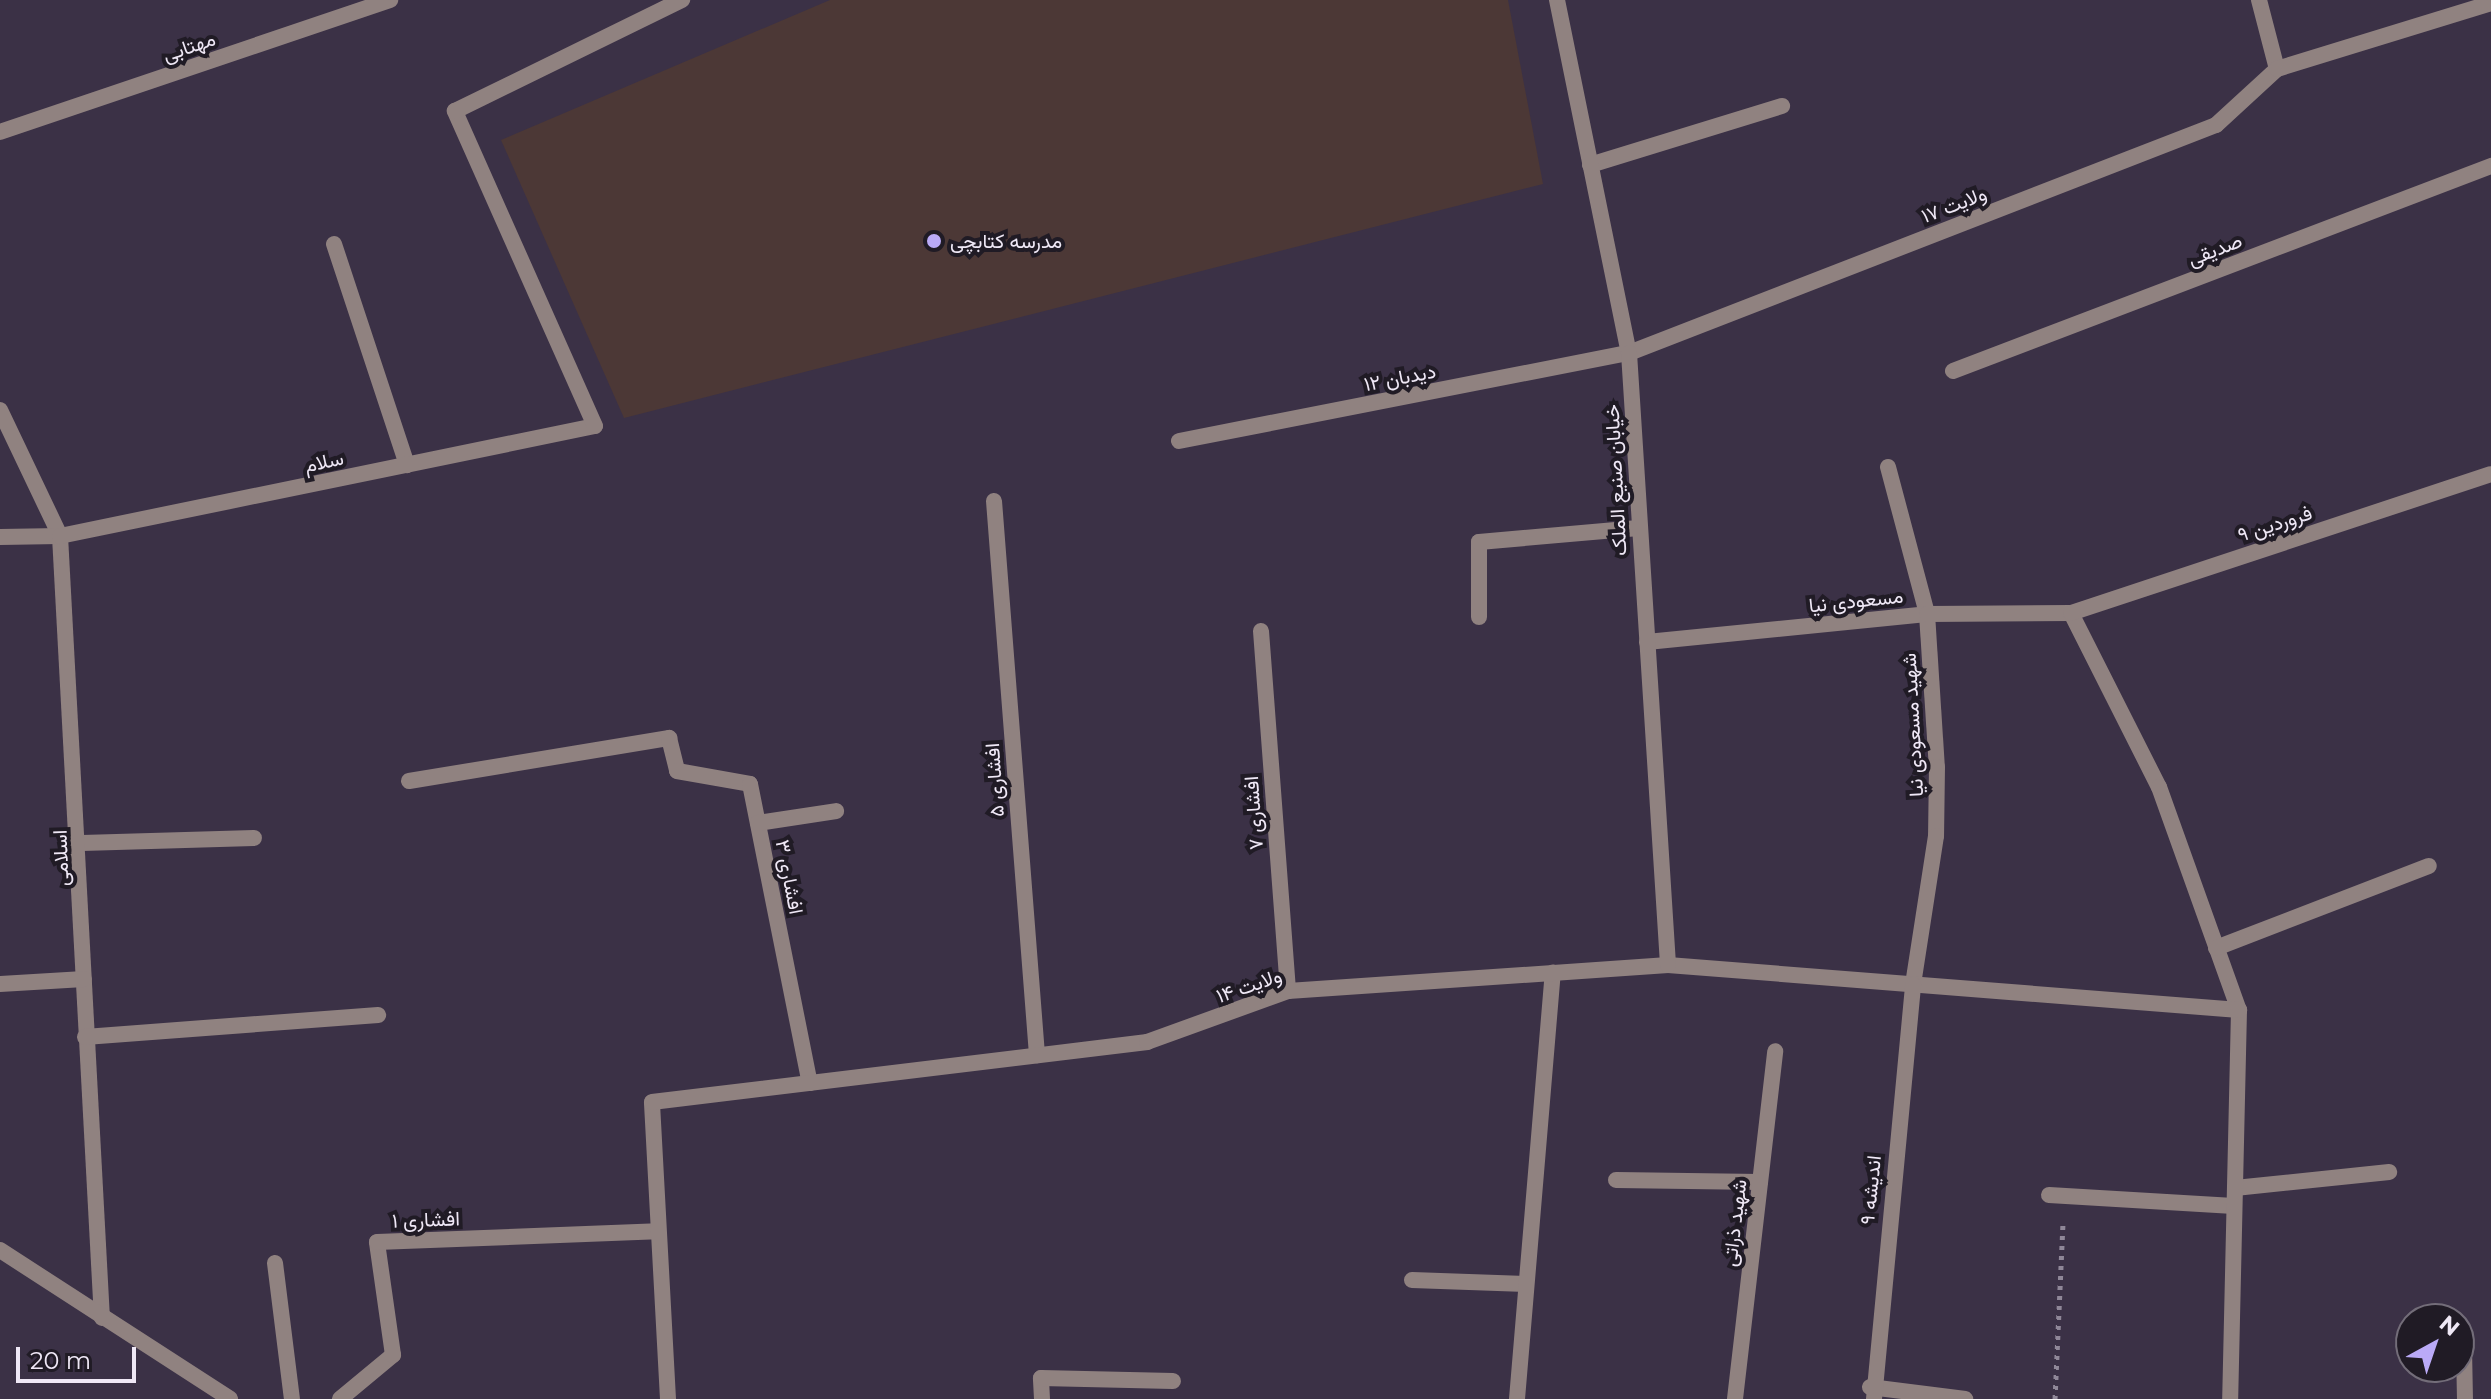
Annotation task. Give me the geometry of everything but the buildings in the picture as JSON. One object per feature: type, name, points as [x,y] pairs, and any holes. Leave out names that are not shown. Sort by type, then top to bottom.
[{"type":"street","name":"مهتابی","points":[[0,132],[390,0]]},
{"type":"street","name":"سلام","points":[[0,537],[60,536],[595,426],[455,111],[682,0]]},
{"type":"street","name":"خیابان صنیع الملک","points":[[1557,0],[1629,353],[1668,965]]},
{"type":"street","points":[[2259,0],[2277,69],[2491,3]]},
{"type":"street","name":"ولایت ۱۷","points":[[1629,353],[2216,125],[2277,69]]},
{"type":"street","points":[[1590,165],[1782,106]]},
{"type":"street","name":"صدیقی","points":[[1953,371],[2491,166]]},
{"type":"street","points":[[334,244],[407,465]]},
{"type":"street","name":"دیدبان ۱۲","points":[[1179,441],[1629,353]]},
{"type":"street","name":"اسلامی","points":[[0,410],[60,536],[82,843],[85,1037],[102,1318]]},
{"type":"street","name":"شهید مسعودی نیا","points":[[1888,467],[1927,614],[1936,836],[1913,985]]},
{"type":"street","name":"فروردین ۹","points":[[2071,613],[2491,474]]},
{"type":"street","name":"افشاری ۵","points":[[994,501],[1037,1055]]},
{"type":"street","points":[[1479,617],[1479,542],[1638,528]]},
{"type":"street","points":[[2071,613],[2159,787],[2239,1010],[2230,1399]]},
{"type":"street","name":"مسعودی نیا","points":[[1647,642],[1927,614],[2071,613]]},
{"type":"street","name":"افشاری ۷","points":[[1261,631],[1288,991]]},
{"type":"street","name":"افشاری ۳","points":[[409,781],[669,738],[677,771],[750,784],[810,1083]]},
{"type":"street","points":[[758,823],[836,811]]},
{"type":"street","points":[[82,843],[254,838]]},
{"type":"street","points":[[2216,948],[2429,866]]},
{"type":"street","name":"ولایت ۱۴","points":[[657,1231],[652,1102],[1147,1042],[1288,991],[1668,965],[2239,1010]]},
{"type":"street","points":[[1517,1399],[1553,973]]},
{"type":"street","points":[[0,984],[84,979]]},
{"type":"street","name":"اندیشه ۹","points":[[1872,1393],[1913,985]]},
{"type":"street","points":[[85,1037],[378,1015]]},
{"type":"street","name":"شهید ذراتی","points":[[1735,1399],[1775,1051]]},
{"type":"street","points":[[2235,1188],[2389,1172]]},
{"type":"street","points":[[1616,1180],[1760,1182]]},
{"type":"street","points":[[2057,1195],[2234,1206]]},
{"type":"street","points":[[657,1231],[668,1399]]},
{"type":"street","name":"افشاری ۱","points":[[340,1399],[393,1355],[377,1242],[657,1231]]},
{"type":"street","points":[[0,1250],[230,1399]]},
{"type":"street","points":[[275,1263],[292,1399]]},
{"type":"street","points":[[1412,1280],[1526,1284]]},
{"type":"street","points":[[1042,1399],[1041,1378],[1173,1381]]},
{"type":"street","points":[[1872,1393],[1965,1399]]},
{"type":"path","points":[[2055,1399],[2057,1195]]},
{"type":"shaded area","name":"مدرسه کتابچی","points":[[830,0],[1508,0],[1543,184],[624,418],[501,140]]},
{"type":"place","name":"مدرسه کتابچی","points":[[934,241]]}]
